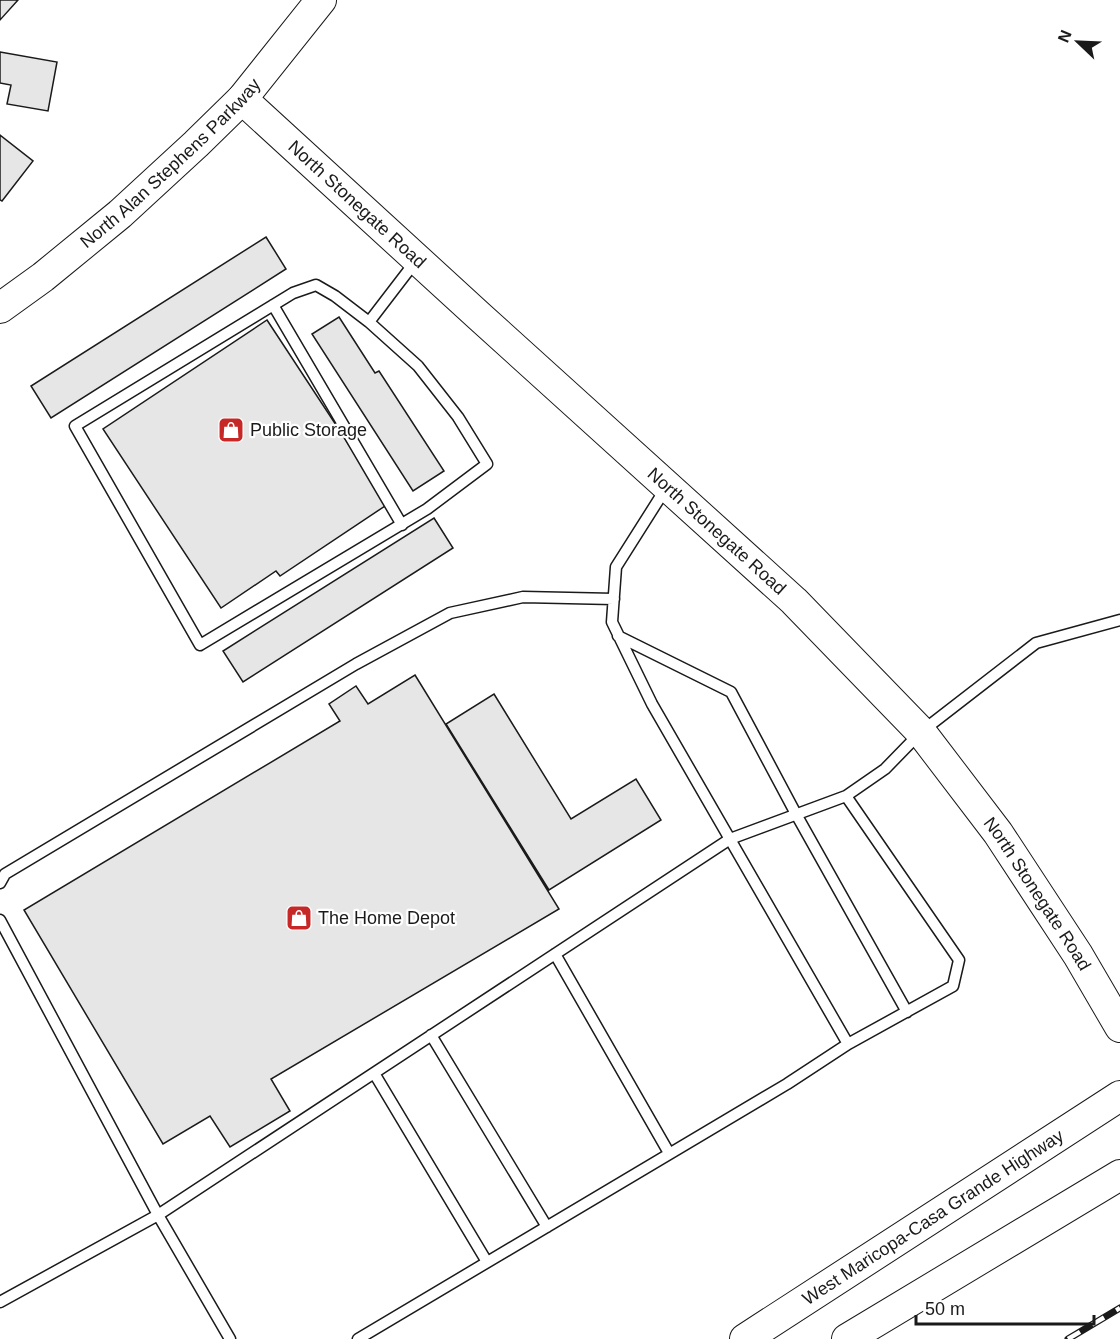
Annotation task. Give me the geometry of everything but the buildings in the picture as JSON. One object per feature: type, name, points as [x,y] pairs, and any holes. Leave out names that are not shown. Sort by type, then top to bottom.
[{"type":"street","name":"North Alan Stephens Parkway","points":[[0,308],[43,277],[120,214],[196,144],[242,99],[321,0]]},
{"type":"street","name":"North Stonegate Road","points":[[242,99],[794,601],[921,732],[998,832],[1078,956],[1120,1027]]},
{"type":"street","name":"West Maricopa-Casa Grande Highway","points":[[745,1339],[1120,1096]]},
{"type":"street","points":[[847,1339],[1120,1175]]},
{"type":"lane","points":[[369,322],[417,259]]},
{"type":"lane","points":[[316,285],[335,296],[369,322],[418,366],[458,417],[487,464],[428,509],[200,645],[75,426],[273,305],[293,293],[316,285]]},
{"type":"lane","points":[[273,305],[402,525]]},
{"type":"lane","points":[[667,486],[616,567],[612,622],[652,704],[849,1044]]},
{"type":"lane","points":[[0,883],[5,874],[25,862],[356,664],[450,613],[523,597],[614,599]]},
{"type":"lane","points":[[0,1302],[158,1215],[730,839],[846,796],[885,769],[921,732],[1036,643],[1120,620]]},
{"type":"lane","points":[[618,636],[731,692],[796,814],[908,1012]]},
{"type":"lane","points":[[358,1339],[787,1084],[849,1044],[953,986],[959,960],[846,796]]},
{"type":"lane","points":[[0,920],[158,1215],[230,1339]]},
{"type":"lane","points":[[555,954],[669,1153]]},
{"type":"lane","points":[[431,1035],[547,1227]]},
{"type":"lane","points":[[374,1073],[487,1262]]},
{"type":"railway","points":[[1068,1339],[1120,1308]]},
{"type":"place","name":"Public Storage","points":[[231,430]]},
{"type":"place","name":"The Home Depot","points":[[299,918]]}]
